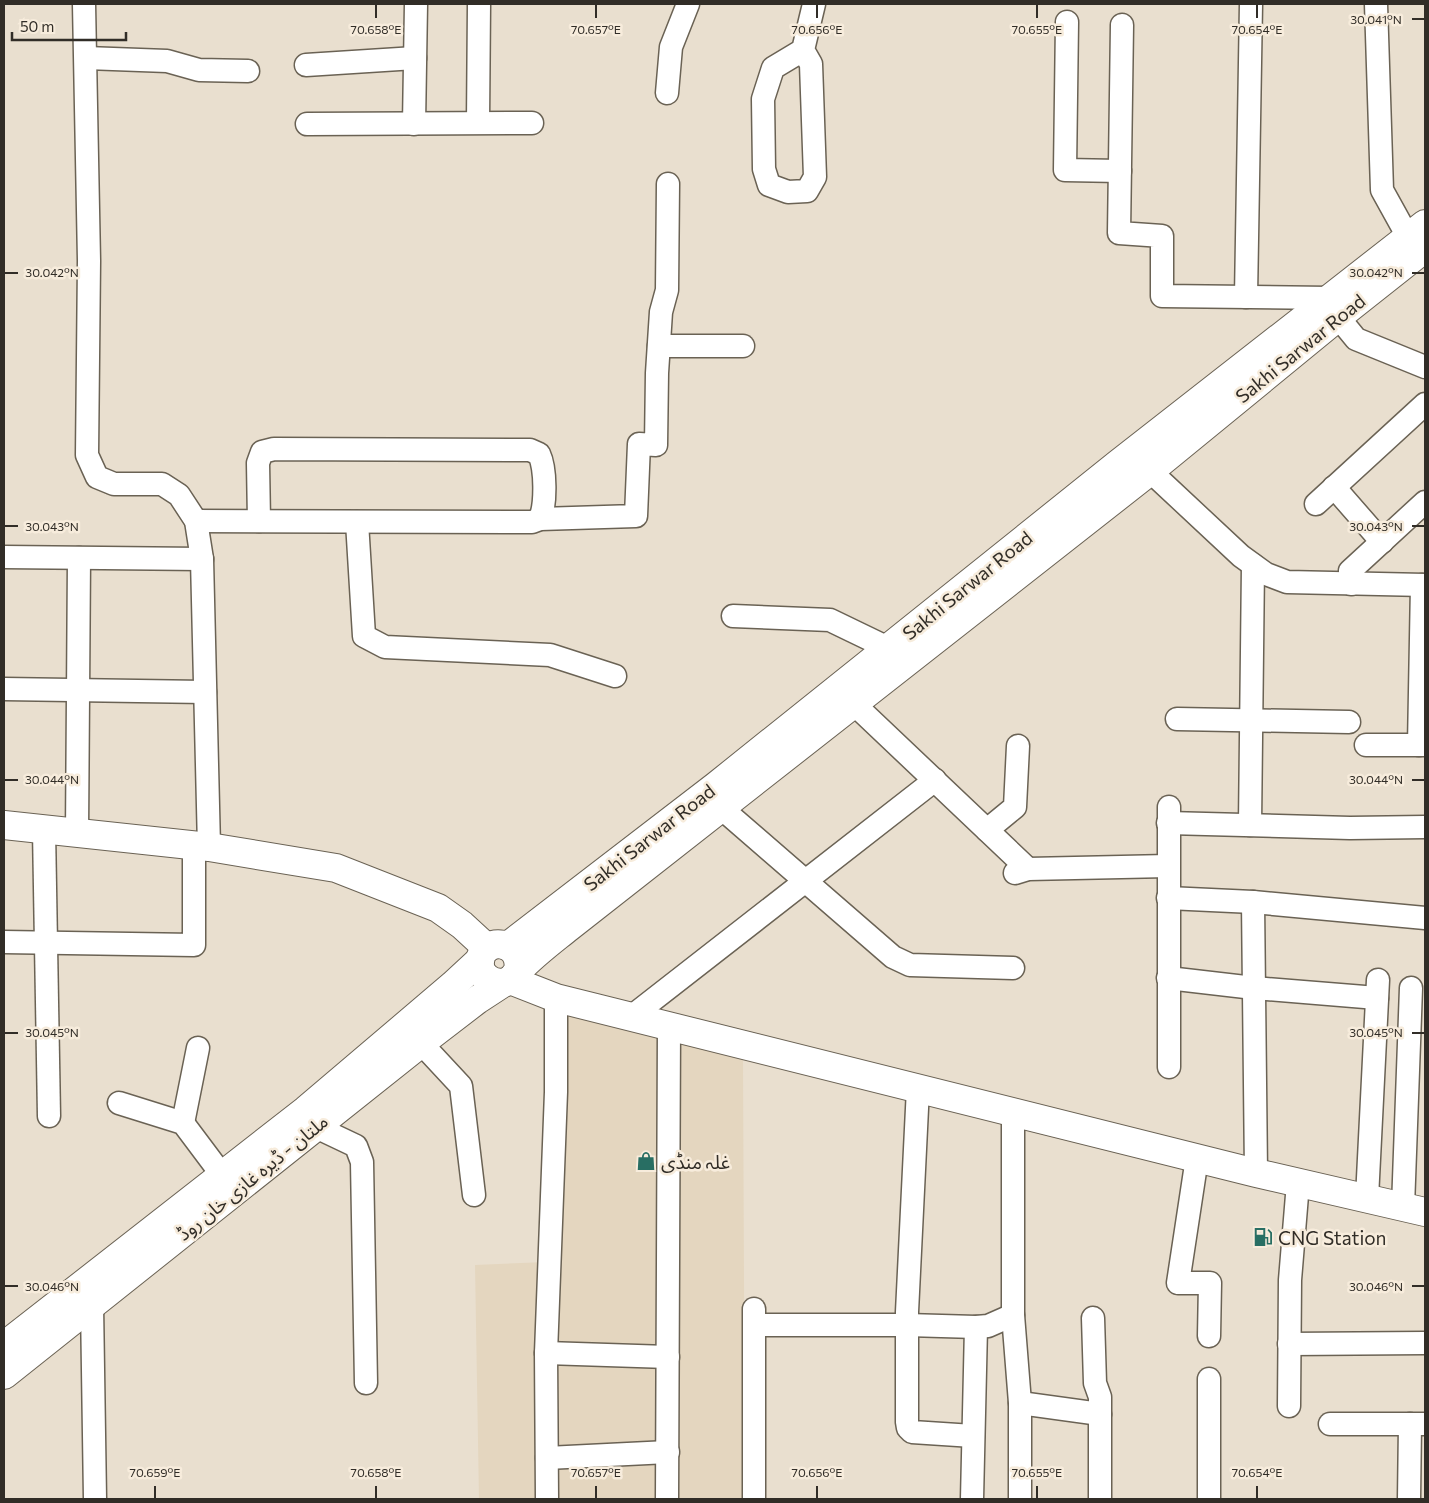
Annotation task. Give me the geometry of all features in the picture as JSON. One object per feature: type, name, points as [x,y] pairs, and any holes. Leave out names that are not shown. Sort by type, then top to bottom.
[{"type":"main road","name":"Sakhi Sarwar Road","points":[[492,951],[716,786],[888,648],[1334,307],[1420,236]]},
{"type":"main road","name":"Sakhi Sarwar Road","points":[[510,978],[569,927],[853,702],[1150,472],[1334,307]]},
{"type":"main road","points":[[4,825],[201,846],[336,868],[438,908],[462,925],[492,951],[514,950],[518,956],[519,964],[510,978],[556,998],[1256,1173],[1414,1209]]},
{"type":"main road","name":"ملتان - ڈیرہ غازی خان روڈ","points":[[4,1346],[306,1110],[492,951]]},
{"type":"main road","name":"ملتان - ڈیرہ غازی خان روڈ","points":[[4,1375],[421,1043],[477,1000],[510,978]]},
{"type":"street","points":[[4,942],[194,945],[201,846],[205,692],[202,559],[196,521],[179,495],[162,484],[114,484],[97,477],[87,455],[89,261],[84,4]]},
{"type":"street","points":[[414,124],[416,4]]},
{"type":"street","points":[[478,122],[479,4]]},
{"type":"street","points":[[667,93],[671,46],[688,4]]},
{"type":"street","points":[[803,50],[773,68],[763,99],[764,169],[769,185],[788,192],[807,191],[816,177],[811,64],[803,50],[814,4]]},
{"type":"street","points":[[1246,297],[1251,4]]},
{"type":"street","points":[[1376,4],[1382,190],[1420,236]]},
{"type":"street","points":[[1067,22],[1065,170],[1120,171]]},
{"type":"street","points":[[1122,25],[1120,232],[1162,236],[1162,296],[1246,297],[1334,307],[1356,339],[1425,367]]},
{"type":"street","points":[[86,58],[167,61],[199,70],[248,71]]},
{"type":"street","points":[[306,65],[415,58]]},
{"type":"street","points":[[307,124],[532,122]]},
{"type":"street","points":[[196,521],[532,522],[540,519],[636,516],[639,444],[656,445],[657,373],[661,312],[667,290],[668,184]]},
{"type":"street","points":[[659,346],[743,346]]},
{"type":"street","points":[[1316,504],[1425,404]]},
{"type":"street","points":[[259,521],[258,463],[262,452],[274,449],[530,450],[539,454],[543,463],[543,511],[540,519]]},
{"type":"street","points":[[1150,472],[1241,556],[1266,574],[1287,582],[1424,585],[1422,745],[1366,745]]},
{"type":"street","points":[[1334,487],[1382,542]]},
{"type":"street","points":[[1351,584],[1350,571],[1425,502]]},
{"type":"street","points":[[357,522],[364,636],[385,647],[550,655],[615,676]]},
{"type":"street","points":[[4,557],[202,559]]},
{"type":"street","points":[[77,833],[79,558]]},
{"type":"street","points":[[1250,826],[1254,565]]},
{"type":"street","points":[[733,616],[830,620],[888,648]]},
{"type":"street","points":[[4,689],[205,692]]},
{"type":"street","points":[[853,702],[987,830],[1022,871],[1168,866]]},
{"type":"street","points":[[1177,719],[1349,722]]},
{"type":"street","points":[[987,830],[1015,808],[1018,746]]},
{"type":"street","points":[[631,1017],[935,780]]},
{"type":"street","points":[[720,808],[894,958],[910,965],[1013,968]]},
{"type":"street","points":[[1169,1067],[1168,815],[1250,826],[1425,827]]},
{"type":"street","points":[[44,830],[48,1116]]},
{"type":"street","points":[[1168,898],[1253,902],[1425,918]]},
{"type":"street","points":[[1253,902],[1256,1173]]},
{"type":"street","points":[[1168,978],[1254,988],[1377,989],[1367,1198]]},
{"type":"street","points":[[1411,988],[1414,1209]]},
{"type":"street","points":[[547,1499],[546,1353],[556,1092],[556,998]]},
{"type":"street","points":[[667,1499],[669,1026]]},
{"type":"street","points":[[421,1043],[461,1086],[474,1195]]},
{"type":"street","points":[[183,1123],[198,1048]]},
{"type":"street","points":[[918,1088],[907,1325],[907,1422],[908,1428],[912,1432],[973,1436]]},
{"type":"street","points":[[120,1103],[183,1123],[222,1175]]},
{"type":"street","points":[[1013,1112],[1013,1315],[1020,1403],[1020,1499]]},
{"type":"street","points":[[316,1127],[356,1146],[362,1162],[366,1383]]},
{"type":"street","points":[[1197,1158],[1178,1283],[1210,1283],[1209,1336]]},
{"type":"street","points":[[1288,1406],[1290,1280],[1298,1183]]},
{"type":"street","points":[[92,1305],[95,1499]]},
{"type":"street","points":[[754,1499],[754,1317],[976,1327],[988,1326],[1013,1315]]},
{"type":"street","points":[[1094,1318],[1094,1383],[1100,1397],[1100,1499]]},
{"type":"street","points":[[972,1499],[976,1327]]},
{"type":"street","points":[[1289,1344],[1425,1343]]},
{"type":"street","points":[[546,1353],[668,1357]]},
{"type":"street","points":[[1208,1379],[1209,1499]]},
{"type":"street","points":[[1020,1403],[1100,1414]]},
{"type":"street","points":[[1330,1424],[1418,1424],[1409,1499]]},
{"type":"street","points":[[547,1458],[668,1452]]},
{"type":"shaded area","name":"غلہ منڈی","points":[[551,1006],[743,1059],[745,1499],[479,1499],[475,1265],[546,1262]]},
{"type":"place","name":"غلہ منڈی","points":[[646,1161]]},
{"type":"place","name":"CNG Station","points":[[1263,1237]]}]
